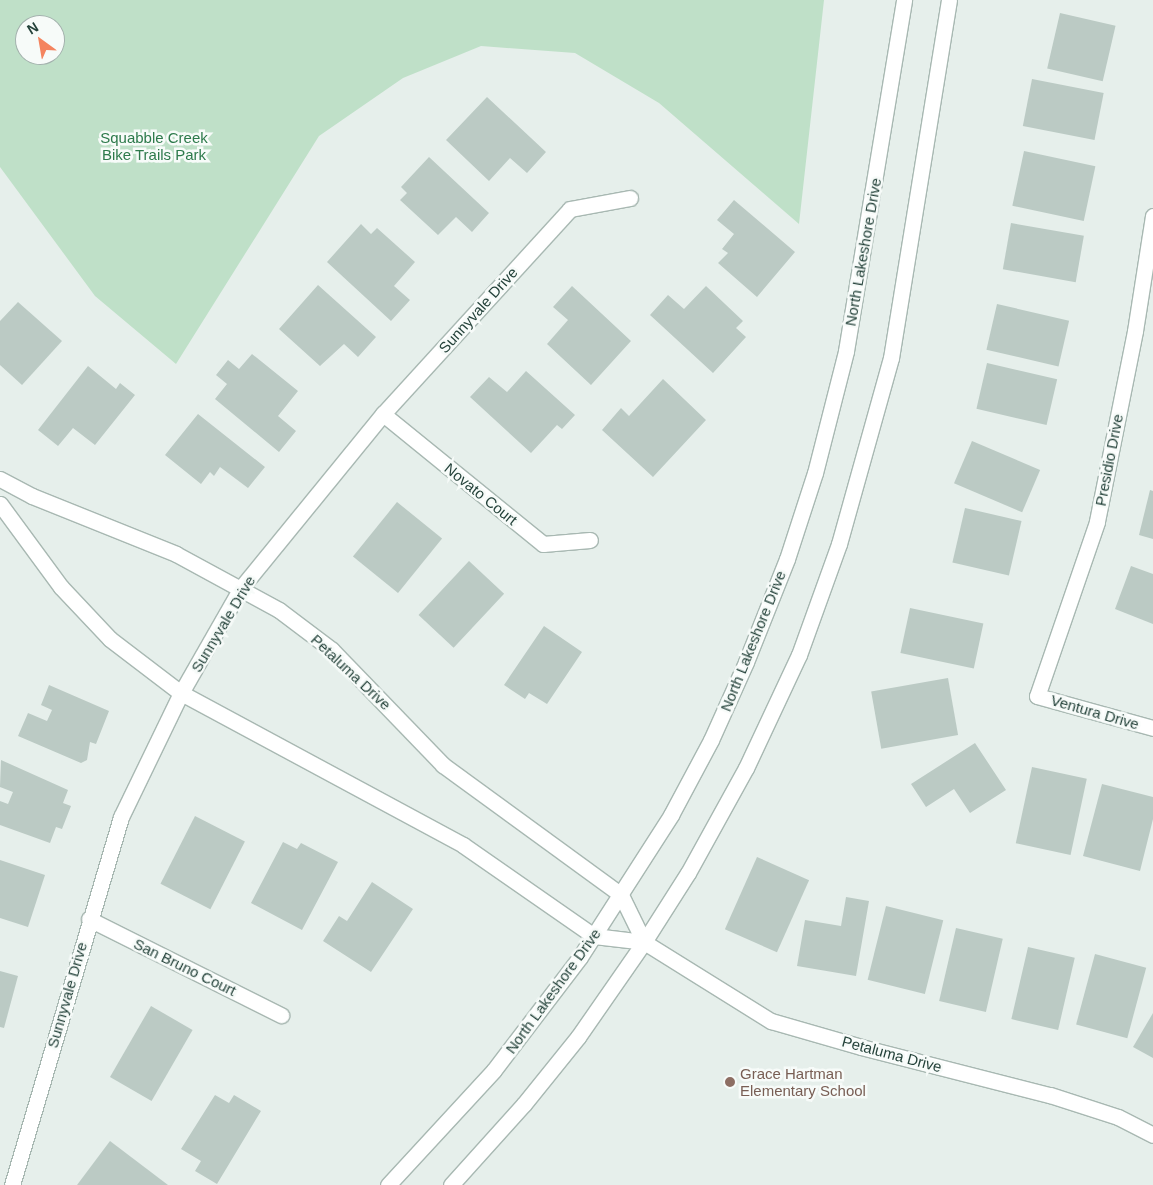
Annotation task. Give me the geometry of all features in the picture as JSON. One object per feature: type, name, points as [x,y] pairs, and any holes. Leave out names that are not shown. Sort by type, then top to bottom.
[{"type":"street","name":"North Lakeshore Drive","points":[[388,1185],[494,1070],[594,936],[671,815],[726,710],[787,559],[815,473],[846,351],[904,0]]},
{"type":"street","points":[[451,1185],[524,1104],[578,1037],[644,942],[688,873],[750,760],[798,655],[839,544],[891,358],[949,0]]},
{"type":"street","name":"Sunnyvale Drive","points":[[12,1185],[89,919],[121,816],[181,693],[241,588],[383,414],[570,209],[630,198]]},
{"type":"street","name":"Presidio Drive","points":[[1037,696],[1097,522],[1135,330],[1153,216]]},
{"type":"street","name":"Novato Court","points":[[383,414],[543,544],[590,540]]},
{"type":"street","name":"Petaluma Drive","points":[[0,479],[32,496],[176,554],[279,610],[332,650],[443,765],[621,895],[644,942]]},
{"type":"street","name":"Petaluma Drive","points":[[0,504],[61,587],[110,639],[181,693],[464,845],[594,936],[644,942],[764,1018],[860,1047],[1050,1094],[1118,1117],[1153,1135]]},
{"type":"street","name":"Ventura Drive","points":[[1037,696],[1153,728]]},
{"type":"street","name":"San Bruno Court","points":[[89,919],[282,1015]]},
{"type":"green space","name":"Squabble Creek Bike Trails Park","points":[[0,0],[824,0],[799,224],[659,103],[575,53],[481,46],[403,78],[319,136],[176,364],[95,296],[0,167]]},
{"type":"building","points":[[1060,13],[1116,26],[1103,81],[1047,69]]},
{"type":"building","points":[[1032,79],[1104,93],[1094,140],[1023,126]]},
{"type":"building","points":[[487,97],[546,152],[527,173],[510,158],[489,181],[446,140]]},
{"type":"building","points":[[1024,151],[1095,166],[1084,221],[1012,206]]},
{"type":"building","points":[[429,157],[489,213],[472,232],[456,217],[438,235],[400,200],[407,193],[401,187]]},
{"type":"building","points":[[734,200],[795,252],[757,297],[718,263],[728,253],[722,249],[734,234],[717,220]]},
{"type":"building","points":[[1011,223],[1084,236],[1076,282],[1003,269]]},
{"type":"building","points":[[361,224],[371,234],[377,228],[415,262],[394,286],[410,300],[391,321],[327,262]]},
{"type":"building","points":[[318,285],[376,337],[358,357],[344,344],[320,366],[279,329]]},
{"type":"building","points":[[572,286],[631,341],[591,385],[547,344],[568,320],[553,307]]},
{"type":"building","points":[[706,286],[743,321],[736,328],[746,337],[713,373],[650,315],[668,295],[684,309]]},
{"type":"building","points":[[18,302],[62,341],[22,385],[0,365],[0,321]]},
{"type":"building","points":[[997,304],[1069,321],[1059,366],[986,350]]},
{"type":"building","points":[[252,354],[298,391],[278,416],[296,431],[279,452],[215,399],[227,384],[216,375],[228,360],[239,369]]},
{"type":"building","points":[[987,363],[1057,379],[1047,425],[976,409]]},
{"type":"building","points":[[88,366],[116,389],[120,383],[135,395],[95,445],[73,428],[58,446],[38,430]]},
{"type":"building","points":[[526,371],[575,415],[562,429],[557,425],[531,453],[470,397],[489,377],[507,392]]},
{"type":"building","points":[[663,379],[706,420],[653,477],[602,430],[621,408],[629,416]]},
{"type":"building","points":[[198,414],[265,467],[248,488],[220,467],[214,476],[210,472],[201,484],[165,455]]},
{"type":"building","points":[[972,441],[1040,470],[1022,512],[954,483]]},
{"type":"building","points":[[1150,490],[1153,491],[1153,539],[1139,535]]},
{"type":"building","points":[[397,502],[442,539],[398,593],[353,556]]},
{"type":"building","points":[[965,508],[1022,521],[1009,576],[952,563]]},
{"type":"building","points":[[469,561],[504,594],[454,648],[419,615]]},
{"type":"building","points":[[1131,566],[1153,574],[1153,624],[1115,609]]},
{"type":"building","points":[[910,608],[983,624],[974,669],[900,653]]},
{"type":"building","points":[[544,626],[582,652],[547,704],[529,693],[525,699],[504,685]]},
{"type":"building","points":[[948,678],[958,735],[881,749],[871,692]]},
{"type":"building","points":[[49,685],[109,711],[96,744],[90,742],[87,760],[81,763],[18,736],[28,713],[47,721],[52,710],[41,705]]},
{"type":"building","points":[[975,743],[1006,790],[970,813],[954,789],[926,807],[911,784]]},
{"type":"building","points":[[1,760],[68,790],[63,803],[71,806],[62,829],[56,827],[50,843],[0,825],[0,801],[8,804],[13,792],[0,787]]},
{"type":"building","points":[[1032,767],[1087,779],[1071,855],[1016,843]]},
{"type":"building","points":[[1102,784],[1153,797],[1153,819],[1140,871],[1083,856]]},
{"type":"building","points":[[195,816],[245,841],[210,909],[160,884]]},
{"type":"building","points":[[283,842],[297,849],[301,843],[338,862],[302,930],[251,903]]},
{"type":"building","points":[[757,857],[809,880],[777,952],[725,929]]},
{"type":"building","points":[[0,860],[45,875],[28,927],[0,918]]},
{"type":"building","points":[[372,882],[413,909],[371,972],[323,941],[339,916],[347,921]]},
{"type":"building","points":[[846,897],[869,901],[856,976],[797,966],[805,920],[841,926]]},
{"type":"building","points":[[886,906],[943,920],[925,994],[868,980]]},
{"type":"building","points":[[956,928],[1003,939],[986,1012],[939,1001]]},
{"type":"building","points":[[1028,947],[1075,958],[1058,1030],[1011,1019]]},
{"type":"building","points":[[1095,954],[1146,968],[1127,1038],[1076,1025]]},
{"type":"building","points":[[0,971],[18,976],[4,1028],[0,1027]]},
{"type":"building","points":[[151,1006],[193,1030],[152,1101],[110,1077]]},
{"type":"building","points":[[1153,1013],[1153,1058],[1133,1047]]},
{"type":"building","points":[[215,1095],[229,1103],[234,1095],[261,1111],[217,1184],[195,1171],[201,1161],[181,1149]]},
{"type":"building","points":[[110,1141],[168,1185],[77,1185]]},
{"type":"place","name":"Grace Hartman Elementary School","points":[[730,1082]]}]
